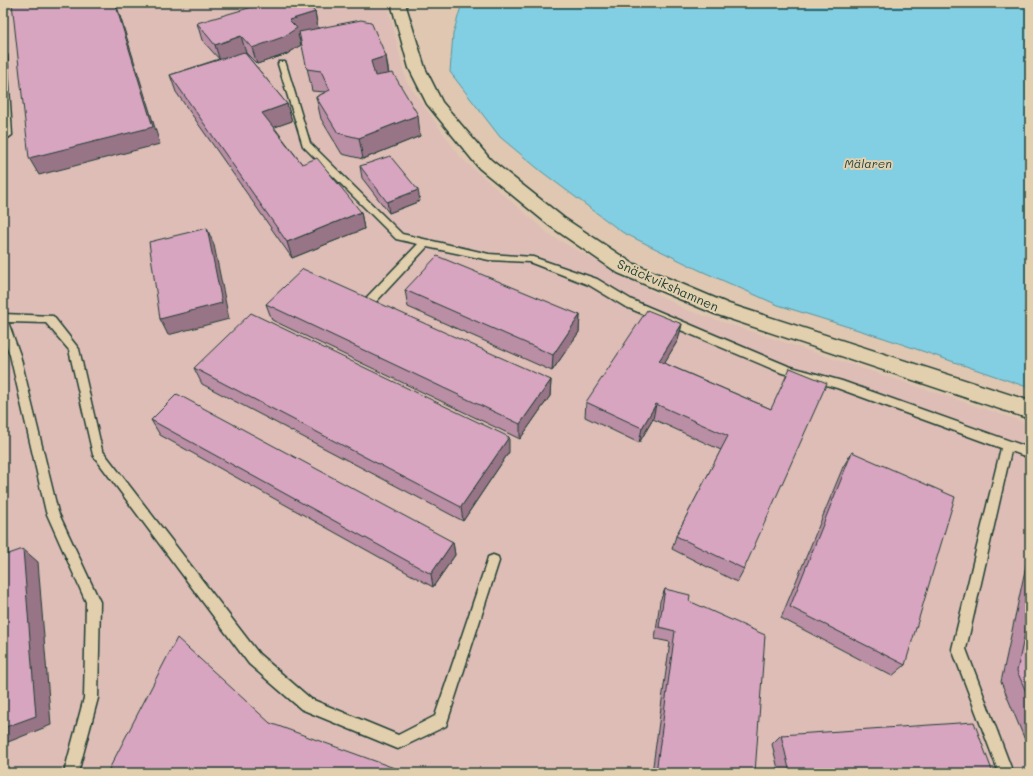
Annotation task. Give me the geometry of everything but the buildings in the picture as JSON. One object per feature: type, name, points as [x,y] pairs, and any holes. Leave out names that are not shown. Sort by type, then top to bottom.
[{"type":"street","name":"Snäckvikshamnen","points":[[398,3],[417,68],[434,104],[485,164],[556,222],[625,268],[722,309],[1030,410]]},
{"type":"lane","points":[[3,55],[4,94],[8,136]]},
{"type":"lane","points":[[282,64],[306,144],[399,237],[488,257],[530,259],[592,282],[628,303],[786,370],[838,384],[1030,453]]},
{"type":"lane","points":[[370,301],[425,243]]},
{"type":"lane","points":[[3,318],[49,319],[74,349],[97,452],[254,659],[306,704],[398,742],[441,721],[493,561]]},
{"type":"lane","points":[[3,321],[15,355],[52,512],[93,602],[91,698],[71,773]]},
{"type":"lane","points":[[1006,773],[959,649],[1007,445]]},
{"type":"shaded area","points":[[3,3],[387,3],[406,81],[460,157],[551,236],[686,310],[1030,424],[1030,773],[3,773]]},
{"type":"water","name":"Mälaren","points":[[462,3],[1030,3],[1030,388],[884,338],[778,305],[699,270],[622,232],[542,172],[500,137],[450,72],[453,34]]}]
